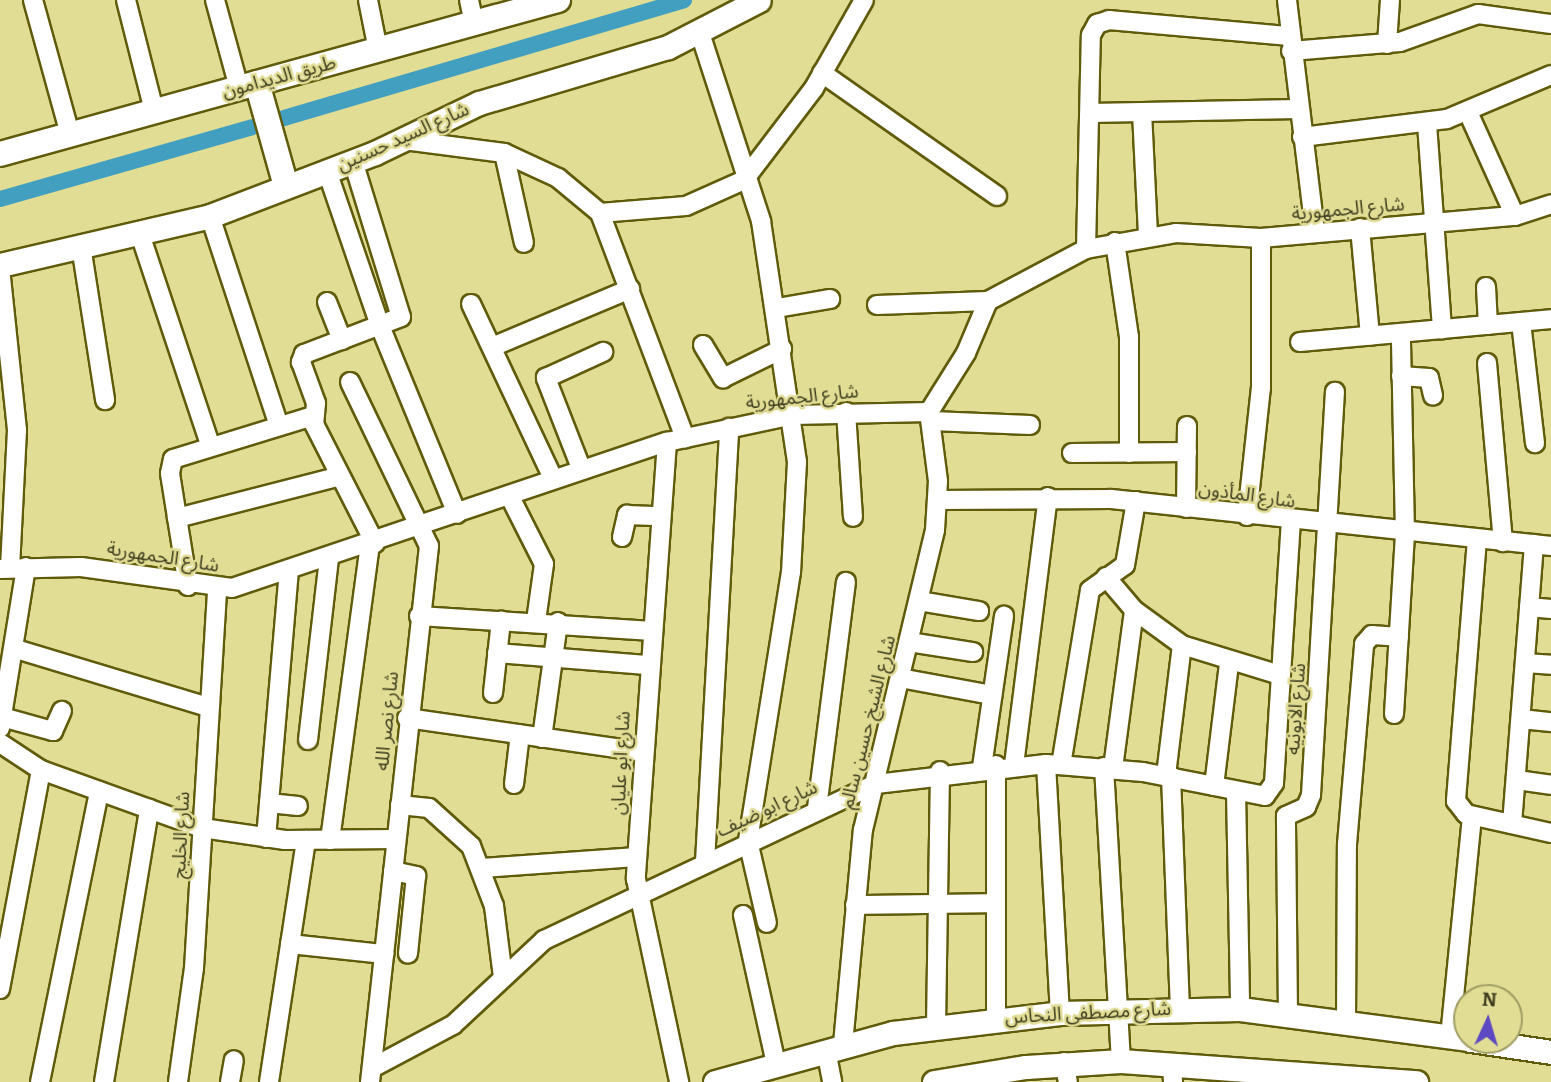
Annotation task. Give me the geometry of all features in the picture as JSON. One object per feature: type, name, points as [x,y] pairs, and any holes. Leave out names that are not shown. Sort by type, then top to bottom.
[{"type":"main road","name":"طريق الديدامون","points":[[0,153],[558,0]]},
{"type":"main road","points":[[248,86],[286,186]]},
{"type":"street","points":[[33,0],[70,134]]},
{"type":"street","points":[[126,0],[154,111]]},
{"type":"street","points":[[215,0],[248,86]]},
{"type":"street","points":[[368,0],[378,50]]},
{"type":"street","points":[[469,0],[474,24]]},
{"type":"street","name":"شارع السيد حسنين","points":[[0,267],[139,231],[210,216],[404,140],[479,103],[700,33],[760,0]]},
{"type":"street","points":[[600,213],[685,206],[744,180],[822,73],[864,0]]},
{"type":"street","points":[[1286,0],[1315,232]]},
{"type":"street","points":[[1387,44],[1390,0]]},
{"type":"street","points":[[1086,249],[1091,35],[1102,21],[1290,44],[1387,44],[1480,7],[1551,24]]},
{"type":"street","points":[[700,33],[744,180],[761,221],[793,415],[795,545],[748,841],[768,923]]},
{"type":"street","points":[[822,73],[998,196]]},
{"type":"street","points":[[1302,137],[1427,124],[1468,112],[1551,75]]},
{"type":"street","points":[[1090,113],[1298,109]]},
{"type":"street","points":[[1142,112],[1147,236]]},
{"type":"street","points":[[1468,112],[1515,216]]},
{"type":"street","points":[[1427,124],[1437,222],[1442,329]]},
{"type":"street","points":[[404,140],[504,153],[558,178],[600,213],[685,438]]},
{"type":"street","points":[[504,153],[524,243]]},
{"type":"street","points":[[330,840],[372,544],[337,477],[313,416],[316,403],[301,357],[401,317],[353,161]]},
{"type":"street","points":[[327,170],[380,326],[457,514]]},
{"type":"street","name":"شارع الجمهورية","points":[[988,300],[1086,249],[1147,236],[1261,238],[1515,216],[1551,204]]},
{"type":"street","points":[[210,216],[279,426]]},
{"type":"street","points":[[1360,228],[1370,336]]},
{"type":"street","points":[[139,231],[210,445]]},
{"type":"street","points":[[1247,516],[1261,388],[1261,238]]},
{"type":"street","points":[[1115,242],[1129,337],[1129,453]]},
{"type":"street","points":[[80,246],[106,400]]},
{"type":"street","points":[[0,267],[13,361],[9,462],[16,649],[1,723],[53,731],[62,711]]},
{"type":"street","points":[[1486,287],[1488,325]]},
{"type":"street","points":[[492,347],[630,289]]},
{"type":"street","points":[[776,308],[830,299]]},
{"type":"street","points":[[877,305],[988,300],[966,354],[930,416]]},
{"type":"street","points":[[327,302],[342,340]]},
{"type":"street","points":[[471,304],[553,478]]},
{"type":"street","points":[[1300,342],[1551,319]]},
{"type":"street","points":[[1521,322],[1535,443]]},
{"type":"street","points":[[1394,714],[1405,533],[1401,334]]},
{"type":"street","points":[[703,345],[723,377],[782,349]]},
{"type":"street","points":[[582,468],[546,378],[603,352]]},
{"type":"street","points":[[1487,363],[1503,542]]},
{"type":"street","points":[[1401,376],[1429,378],[1433,396]]},
{"type":"street","name":"شارع نصر الله","points":[[350,382],[423,527],[428,557],[407,718],[371,1075]]},
{"type":"street","name":"شارع الابونيه","points":[[1288,1014],[1286,816],[1310,800],[1332,527],[1335,392]]},
{"type":"street","points":[[846,412],[853,517]]},
{"type":"street","name":"شارع الجمهورية","points":[[12,568],[107,569],[188,586],[217,589],[372,544],[553,478],[667,442],[793,415],[846,412],[1030,425]]},
{"type":"street","points":[[188,586],[170,466],[178,454],[313,416]]},
{"type":"street","name":"شارع الشيخ حسين سالم","points":[[832,1082],[834,1047],[876,783],[919,601],[938,500],[930,416]]},
{"type":"street","points":[[1186,508],[1187,426]]},
{"type":"street","points":[[705,862],[729,428]]},
{"type":"street","name":"شارع ابو عليان","points":[[667,442],[649,631],[637,857],[638,894],[678,1082]]},
{"type":"street","points":[[1072,453],[1187,452]]},
{"type":"street","points":[[177,518],[337,477]]},
{"type":"street","points":[[509,495],[544,565],[536,621]]},
{"type":"street","points":[[997,766],[1048,497]]},
{"type":"street","name":"شارع المأذون","points":[[938,500],[1048,497],[1136,501],[1332,527],[1542,545]]},
{"type":"street","points":[[1060,1013],[1053,765],[1090,590],[1125,565],[1136,501]]},
{"type":"street","points":[[622,537],[627,514],[660,516]]},
{"type":"street","points":[[1106,577],[1134,610],[1182,645],[1229,664],[1280,675],[1291,522]]},
{"type":"street","points":[[1477,539],[1456,795],[1458,806],[1472,816],[1551,833]]},
{"type":"street","points":[[1512,824],[1529,607],[1542,545]]},
{"type":"street","points":[[309,740],[329,558]]},
{"type":"street","points":[[266,838],[289,570]]},
{"type":"street","points":[[817,808],[846,582]]},
{"type":"street","name":"شارع الخليج","points":[[178,1082],[190,1006],[217,589]]},
{"type":"street","points":[[919,601],[979,611]]},
{"type":"street","points":[[1529,607],[1551,609]]},
{"type":"street","points":[[1121,1061],[1108,768],[1134,610]]},
{"type":"street","points":[[419,616],[558,622],[649,631]]},
{"type":"street","points":[[996,1018],[997,766],[992,695],[1004,616]]},
{"type":"street","points":[[492,693],[500,620]]},
{"type":"street","points":[[542,738],[558,622]]},
{"type":"street","points":[[1346,1022],[1347,844],[1364,644],[1372,635],[1399,637]]},
{"type":"street","points":[[909,642],[973,652]]},
{"type":"street","points":[[1180,1007],[1168,776],[1182,645]]},
{"type":"street","points":[[16,649],[208,707]]},
{"type":"street","points":[[497,653],[647,665]]},
{"type":"street","points":[[1525,663],[1551,665]]},
{"type":"street","points":[[1214,786],[1229,664]]},
{"type":"street","name":"شارع ابو ضيف","points":[[371,1075],[436,1036],[544,940],[817,808],[876,783],[940,771],[1053,765],[1108,768],[1168,776],[1260,796],[1273,788],[1280,675]]},
{"type":"street","points":[[900,678],[992,695]]},
{"type":"street","points":[[407,718],[643,751]]},
{"type":"street","points":[[1521,719],[1551,722]]},
{"type":"street","points":[[514,784],[520,734]]},
{"type":"street","points":[[0,743],[41,770],[202,828],[266,838],[396,839]]},
{"type":"street","points":[[0,989],[41,770]]},
{"type":"street","points":[[936,1026],[940,771]]},
{"type":"street","points":[[1517,780],[1551,785]]},
{"type":"street","points":[[40,1082],[99,791]]},
{"type":"street","points":[[1237,792],[1240,1009]]},
{"type":"street","points":[[269,803],[298,806]]},
{"type":"street","points":[[400,805],[441,816],[471,846],[482,868],[498,923],[503,976]]},
{"type":"street","points":[[104,1082],[149,808]]},
{"type":"street","points":[[1465,984],[1472,816]]},
{"type":"street","points":[[269,1082],[306,840]]},
{"type":"street","points":[[482,868],[637,857]]},
{"type":"street","points":[[393,871],[416,876],[408,954]]},
{"type":"street","points":[[855,905],[996,903]]},
{"type":"street","points":[[743,915],[775,1064]]},
{"type":"street","points":[[290,944],[384,954]]},
{"type":"street","name":"شارع مصطفى النحاس","points":[[715,1082],[834,1047],[936,1026],[1060,1013],[1180,1007],[1240,1009],[1453,1038]]},
{"type":"street","name":"شارع مصطفى النحاس","points":[[1523,1048],[1551,1052]]},
{"type":"street","points":[[230,1082],[234,1060]]},
{"type":"street","points":[[935,1082],[1066,1072],[1121,1061],[1173,1073],[1416,1082]]},
{"type":"waterway","points":[[284,118],[684,0]]},
{"type":"waterway","points":[[0,199],[252,127]]}]
